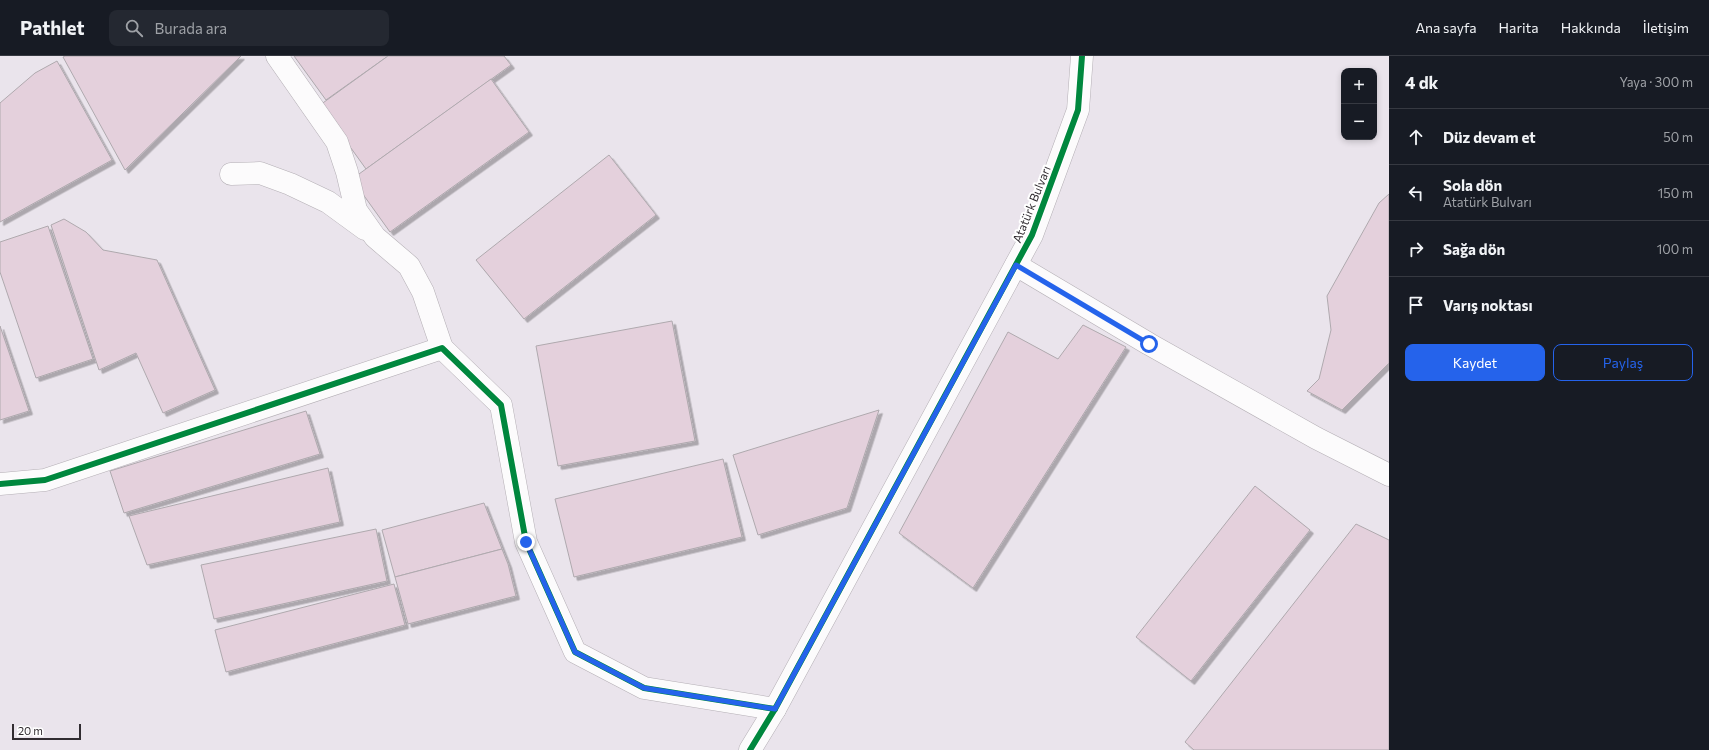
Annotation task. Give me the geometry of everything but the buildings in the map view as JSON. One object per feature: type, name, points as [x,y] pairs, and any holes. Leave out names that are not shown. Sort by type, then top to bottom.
[{"type":"street","points":[[277,56],[337,142],[347,172],[356,210],[376,237]]},
{"type":"street","name":"Atatürk Bulvarı","points":[[750,750],[775,709],[1032,235],[1078,110],[1082,56]]},
{"type":"street","points":[[231,174],[260,173],[290,184],[328,202],[376,237],[409,266],[423,292],[442,348],[501,405],[526,542],[575,652],[644,688],[775,709]]},
{"type":"street","points":[[1016,265],[1149,344],[1260,407],[1316,438],[1389,475]]},
{"type":"street","points":[[0,484],[45,480],[442,348]]},
{"type":"cycle path","points":[[750,750],[775,709],[1032,235],[1078,110],[1082,56]]},
{"type":"cycle path","points":[[0,484],[45,480],[442,348],[501,405],[526,542],[575,652],[644,688],[775,709]]},
{"type":"route","points":[[526,542],[575,652],[644,688],[775,709],[1016,265],[1149,344]]}]
